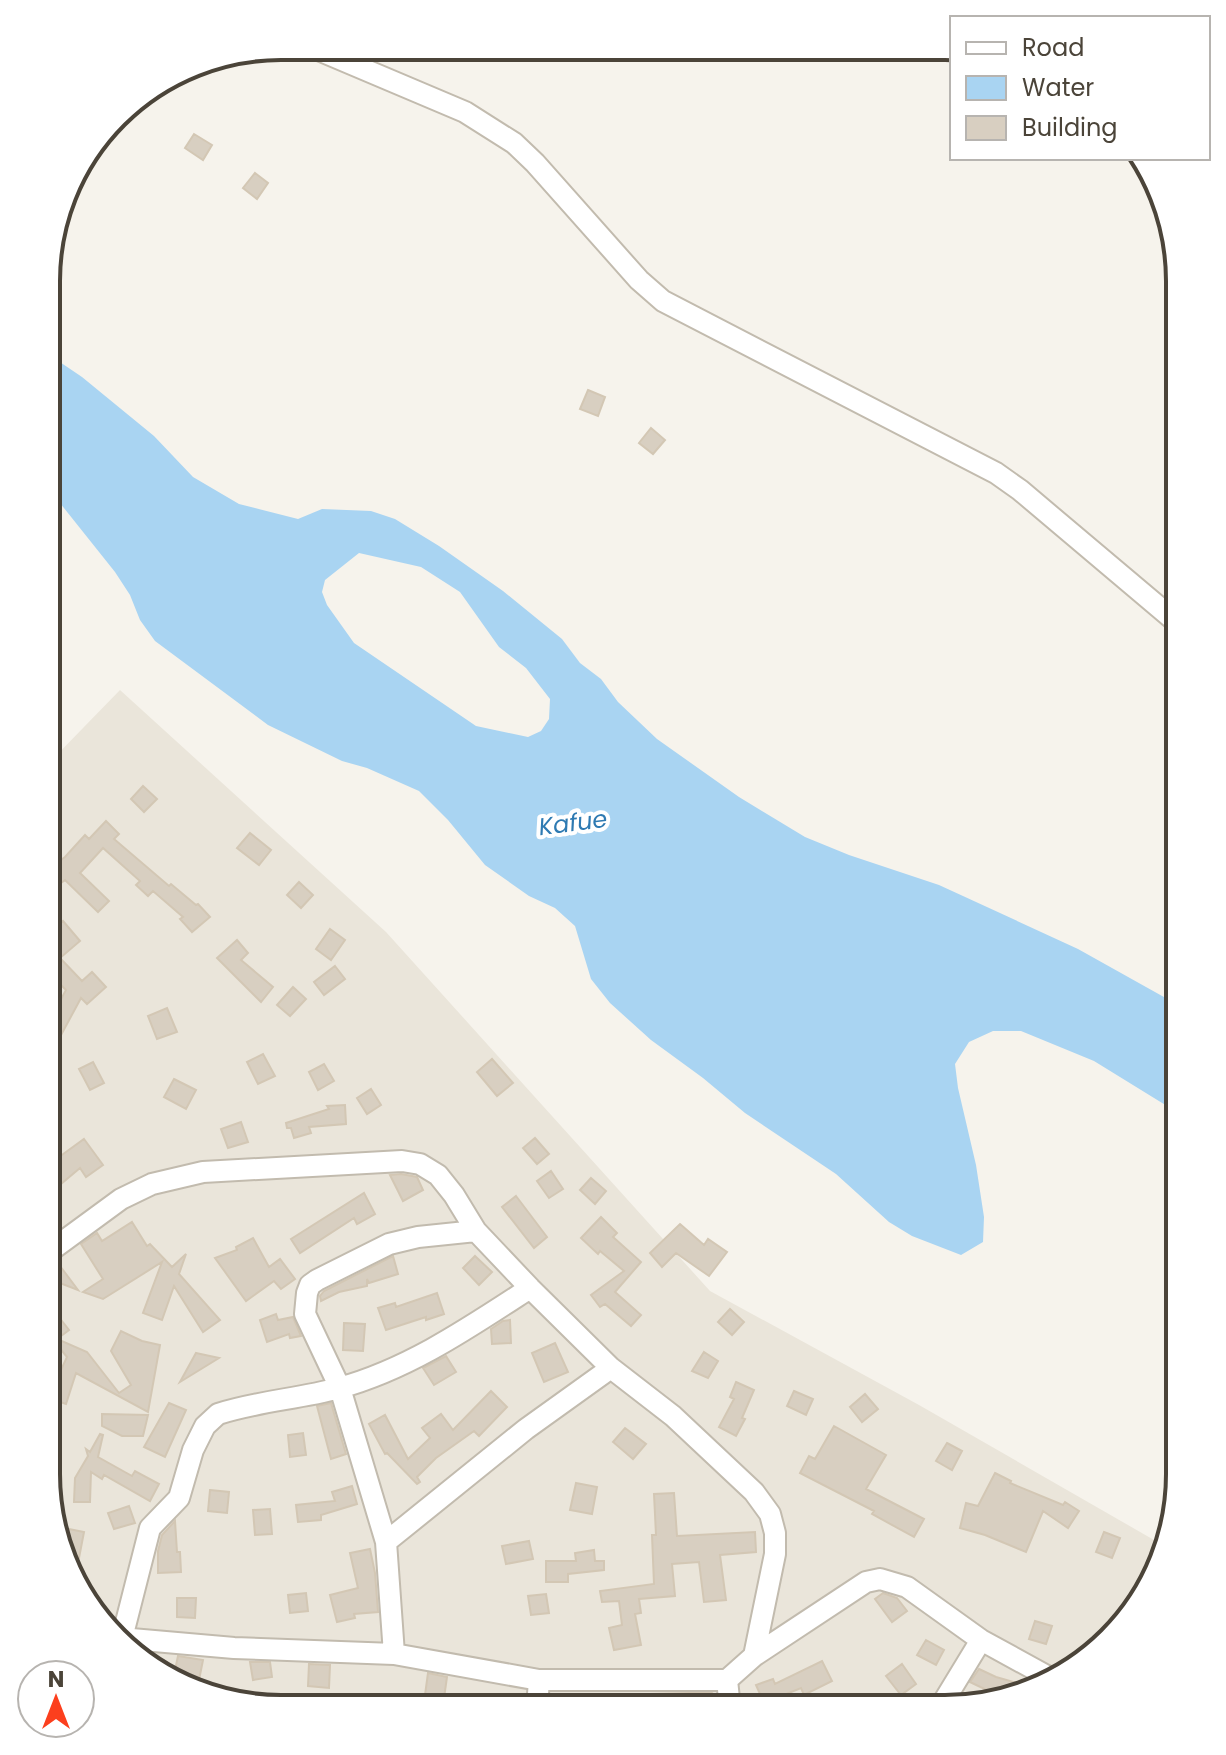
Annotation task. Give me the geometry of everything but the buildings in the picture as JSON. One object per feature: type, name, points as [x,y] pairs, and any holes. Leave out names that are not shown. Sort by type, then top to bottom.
[{"type":"street","points":[[342,60],[465,112],[492,128],[535,163],[639,280],[663,301],[996,473],[1166,613]]},
{"type":"street","points":[[60,1244],[121,1199],[152,1184],[203,1172],[402,1161],[420,1164],[438,1175],[476,1231],[530,1288],[611,1368],[673,1416],[754,1492],[770,1514],[775,1533],[775,1554],[754,1656]]},
{"type":"street","points":[[394,1654],[386,1542],[340,1388],[305,1314],[310,1285],[389,1244],[418,1237],[476,1231]]},
{"type":"street","points":[[124,1628],[150,1528],[179,1498],[193,1450],[205,1426],[218,1414],[340,1388],[403,1364],[442,1344],[530,1288]]},
{"type":"street","points":[[386,1542],[526,1429],[611,1368]]},
{"type":"street","points":[[136,1639],[234,1648],[394,1654],[539,1680],[727,1680],[754,1656],[866,1582],[880,1579],[907,1587],[981,1640],[1041,1673]]},
{"type":"street","points":[[948,1695],[981,1640]]},
{"type":"street","points":[[538,1695],[539,1680]]},
{"type":"street","points":[[727,1680],[729,1695]]},
{"type":"shaded area","points":[[120,690],[386,932],[710,1291],[919,1405],[1155,1541],[1143,1572],[1111,1620],[1068,1658],[1043,1672],[988,1691],[959,1695],[281,1695],[252,1693],[197,1678],[147,1649],[125,1630],[97,1597],[72,1545],[62,1503],[60,752]]},
{"type":"water","name":"Kafue","points":[[60,362],[154,436],[193,477],[239,504],[298,519],[322,509],[371,511],[395,519],[439,546],[503,591],[562,639],[580,663],[601,679],[618,702],[657,739],[739,797],[805,837],[939,885],[1078,949],[1166,998],[1166,1105],[1094,1061],[1021,1031],[993,1031],[969,1042],[955,1064],[976,1165],[984,1217],[983,1242],[961,1255],[912,1236],[889,1222],[836,1174],[745,1113],[651,1040],[610,1003],[591,979],[575,926],[555,908],[529,896],[485,865],[419,791],[367,768],[342,761],[268,725],[155,641],[140,620],[130,595],[60,503]],"holes":[[[359,553],[421,567],[460,592],[499,647],[526,668],[550,699],[549,719],[541,731],[528,737],[476,726],[354,643],[327,605],[322,592],[325,580]]]}]
